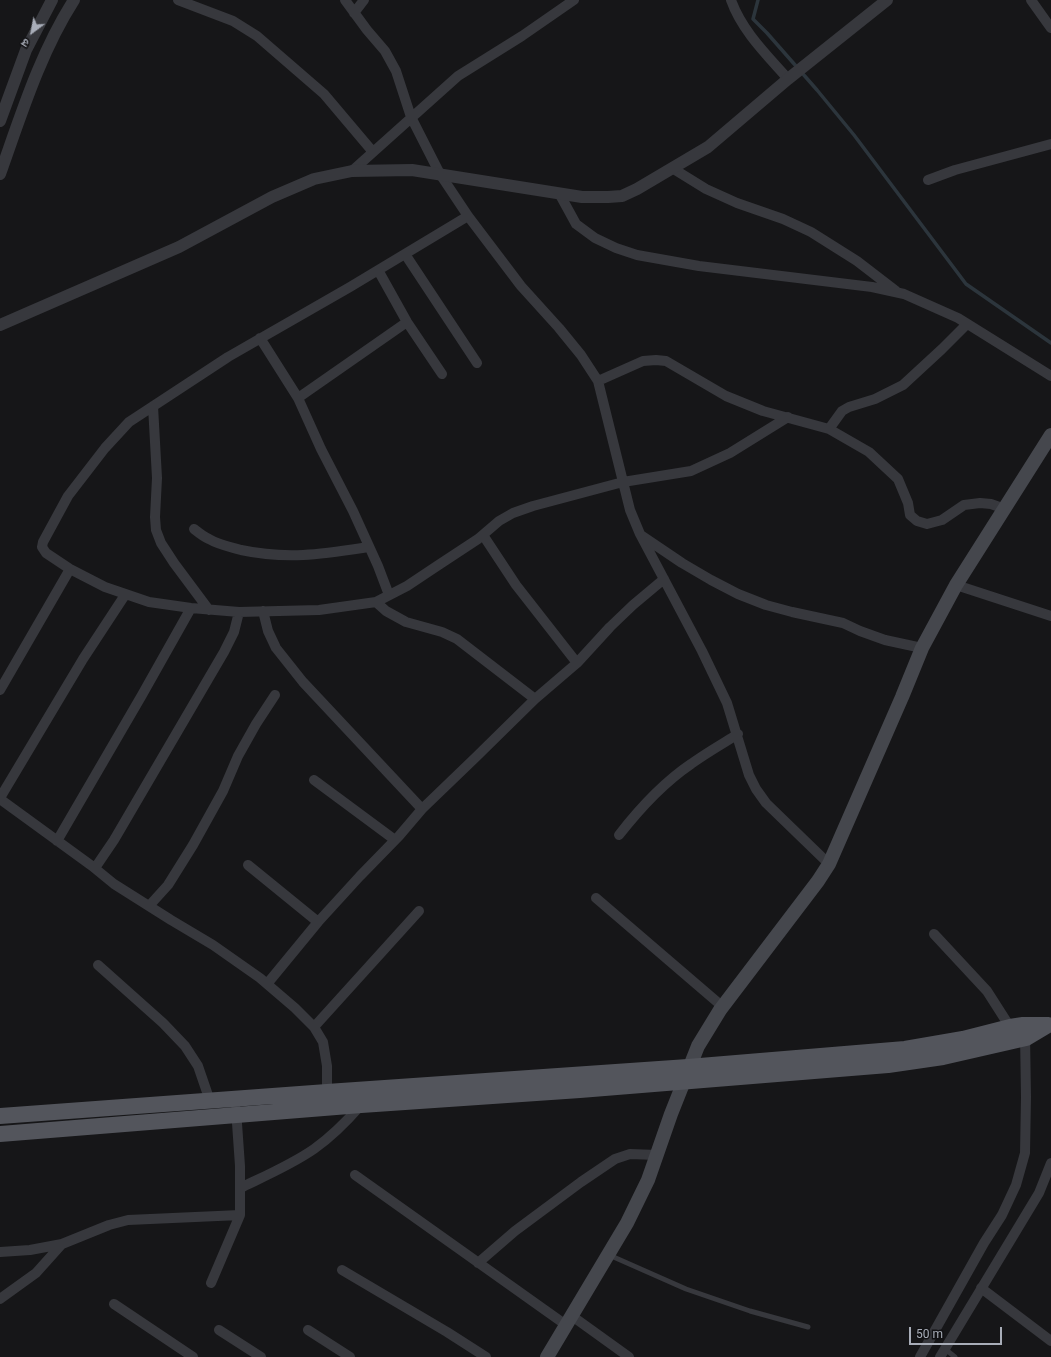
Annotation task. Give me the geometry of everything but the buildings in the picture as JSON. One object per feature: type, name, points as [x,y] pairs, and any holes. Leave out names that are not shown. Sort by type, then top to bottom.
[{"type":"main road","points":[[548,1357],[627,1223],[644,1187],[698,1046],[722,1007],[818,881],[829,864],[922,648],[956,585],[1051,435]]},
{"type":"main road","points":[[0,1116],[210,1101],[236,1107],[360,1105],[580,1090],[686,1075],[905,1049],[1049,1025]]},
{"type":"main road","points":[[0,1134],[76,1128],[236,1107],[327,1092],[686,1075]]},
{"type":"main road","points":[[76,1111],[76,1128]]},
{"type":"street","points":[[0,121],[26,50],[52,0]]},
{"type":"street","points":[[0,174],[36,76],[60,22],[74,0]]},
{"type":"street","points":[[178,0],[233,21],[257,36],[324,94],[373,152]]},
{"type":"street","points":[[345,0],[385,51],[396,71],[410,117],[440,174],[468,216],[521,286],[559,328],[598,381],[630,510],[640,534],[702,651],[727,703],[738,734],[749,775],[756,789],[766,803],[829,864]]},
{"type":"street","points":[[354,12],[364,0]]},
{"type":"street","points":[[352,170],[458,76],[522,36],[574,0]]},
{"type":"street","points":[[731,0],[736,13],[746,30],[792,76]]},
{"type":"street","points":[[0,325],[179,247],[272,197],[314,179],[352,170],[412,170],[582,197],[622,196],[637,189],[708,146],[887,0]]},
{"type":"street","points":[[1031,0],[1051,28]]},
{"type":"street","points":[[928,180],[955,170],[1051,144]]},
{"type":"street","points":[[672,168],[706,189],[737,203],[784,219],[811,232],[857,261],[899,293]]},
{"type":"street","points":[[559,193],[576,224],[595,238],[616,248],[637,255],[700,266],[872,287],[899,293],[958,318],[1051,376]]},
{"type":"street","points":[[468,216],[406,254],[228,357],[129,422],[105,448],[68,496],[47,532],[43,542],[42,547],[46,553],[70,569],[105,587],[149,602],[191,608],[239,612],[320,610],[376,602],[437,566],[483,535],[499,521],[520,510],[623,482],[691,471],[730,453],[788,418]]},
{"type":"street","points":[[406,254],[477,363]]},
{"type":"street","points":[[378,270],[406,322],[442,374]]},
{"type":"street","points":[[298,398],[406,322]]},
{"type":"street","points":[[829,429],[842,411],[849,407],[875,399],[902,385],[968,324]]},
{"type":"street","points":[[260,338],[298,398],[369,546],[389,595]]},
{"type":"street","points":[[598,381],[643,361],[666,361],[726,396],[763,411],[829,429],[869,452],[898,479],[908,503],[910,515],[917,521],[927,524],[942,520],[964,506],[980,503],[991,504],[1005,509]]},
{"type":"street","points":[[153,406],[157,478],[155,517],[156,530],[161,543],[174,563],[209,610]]},
{"type":"street","points":[[194,529],[209,540],[255,553],[289,556],[321,554],[369,546]]},
{"type":"street","points":[[640,534],[682,563],[738,594],[792,612],[843,623],[885,640],[922,648]]},
{"type":"street","points":[[483,535],[516,585],[577,663]]},
{"type":"street","points":[[0,690],[70,569]]},
{"type":"street","points":[[267,984],[318,922],[422,809],[534,699],[577,663],[610,627],[664,579]]},
{"type":"street","points":[[956,585],[1051,616]]},
{"type":"street","points":[[125,594],[83,659],[0,799],[57,840],[114,884],[213,945],[267,984],[295,1008],[314,1027],[323,1042],[327,1066],[327,1092]]},
{"type":"street","points":[[376,602],[386,611],[406,622],[442,632],[457,639],[534,699]]},
{"type":"street","points":[[57,840],[191,608]]},
{"type":"street","points":[[263,611],[268,631],[276,648],[303,682],[422,809]]},
{"type":"street","points":[[94,868],[114,840],[224,652],[234,632],[239,612]]},
{"type":"street","points":[[149,906],[168,885],[194,845],[223,791],[238,756],[275,695]]},
{"type":"street","points":[[619,835],[637,812],[690,764],[738,734]]},
{"type":"street","points":[[314,780],[395,840]]},
{"type":"street","points":[[248,865],[318,922]]},
{"type":"street","points":[[596,898],[722,1007]]},
{"type":"street","points":[[314,1027],[419,911]]},
{"type":"street","points":[[920,1357],[984,1243],[1002,1215],[1016,1185],[1025,1153],[1020,1030],[987,991],[934,934]]},
{"type":"street","points":[[98,965],[163,1023],[185,1046],[198,1066],[210,1101]]},
{"type":"street","points":[[240,1188],[286,1166],[314,1149],[339,1129],[360,1105]]},
{"type":"street","points":[[211,1283],[240,1215],[240,1166],[236,1107]]},
{"type":"street","points":[[478,1263],[515,1231],[581,1182],[615,1159],[630,1154],[656,1154]]},
{"type":"street","points":[[942,1353],[1039,1193],[1051,1164]]},
{"type":"street","points":[[356,1175],[478,1263],[629,1357]]},
{"type":"street","points":[[0,1252],[30,1250],[62,1244],[109,1225],[128,1220],[240,1215]]},
{"type":"street","points":[[0,1299],[36,1273],[62,1244]]},
{"type":"street","points":[[342,1270],[447,1332],[486,1357]]},
{"type":"street","points":[[981,1288],[1051,1341]]},
{"type":"street","points":[[114,1304],[193,1357]]},
{"type":"street","points":[[219,1330],[261,1357]]},
{"type":"street","points":[[308,1330],[350,1357]]},
{"type":"lane","points":[[609,1255],[686,1290],[750,1311],[808,1327]]},
{"type":"lane","points":[[942,1353],[955,1357]]},
{"type":"waterway","points":[[758,0],[753,19],[817,90],[854,135],[966,284],[1051,343]]}]
